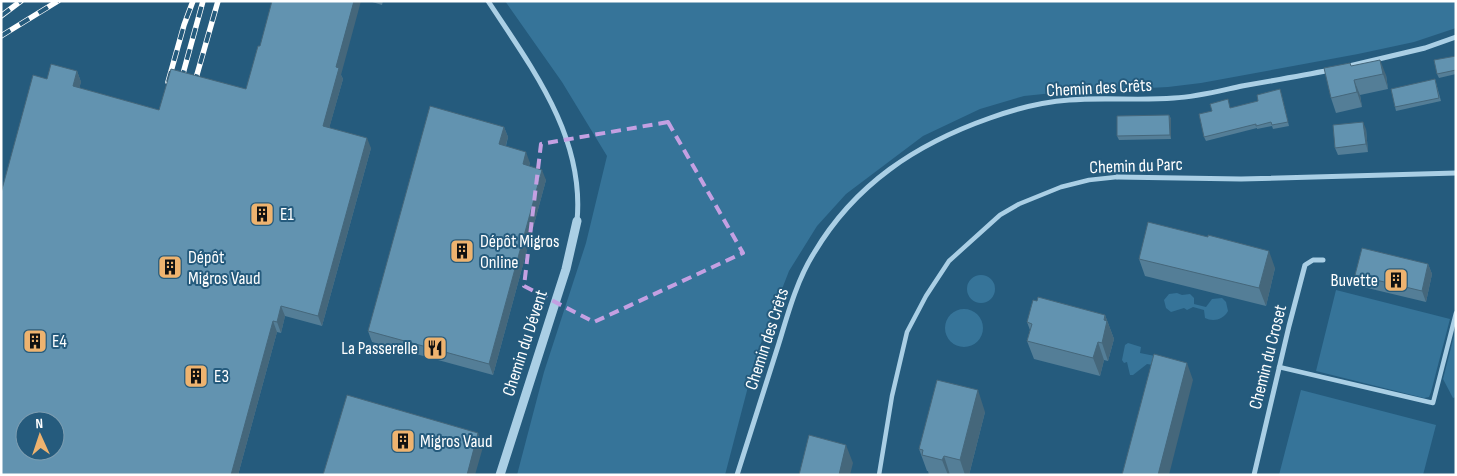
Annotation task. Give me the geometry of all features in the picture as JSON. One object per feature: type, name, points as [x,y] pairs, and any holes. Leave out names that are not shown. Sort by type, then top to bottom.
[{"type":"street","points":[[488,1],[547,92],[564,129],[574,164],[577,184],[577,221]]},
{"type":"street","name":"Chemin des Crêts","points":[[737,475],[797,288],[813,254],[852,202],[873,182],[918,149],[970,125],[1035,105],[1068,100],[1148,100],[1197,96],[1364,63],[1426,48],[1456,37]]},
{"type":"street","name":"Chemin du Parc","points":[[879,475],[892,396],[907,332],[926,296],[949,261],[1000,215],[1018,204],[1061,187],[1089,180],[1117,177],[1250,179],[1456,173]]},
{"type":"street","name":"Chemin du Dévent","points":[[500,475],[566,269],[577,221]]},
{"type":"street","name":"Chemin du Croset","points":[[1254,475],[1305,265],[1313,260],[1323,260]]},
{"type":"street","points":[[1279,367],[1433,404],[1456,313]]},
{"type":"highlighted area","points":[[668,122],[743,253],[594,322],[524,286],[541,144]]},
{"type":"shaded area","points":[[505,1],[1456,1],[1456,28],[1414,42],[1201,83],[1168,87],[1024,96],[980,109],[923,136],[846,194],[817,226],[789,271],[756,356],[725,475],[517,475],[544,372],[586,243],[607,156],[562,82]]},
{"type":"shaded area","points":[[981,275],[991,279],[995,289],[991,299],[981,303],[971,299],[967,289],[971,279]]},
{"type":"shaded area","points":[[1336,290],[1450,319],[1429,397],[1424,398],[1316,371]]},
{"type":"shaded area","points":[[1177,293],[1182,295],[1190,294],[1194,298],[1194,304],[1206,307],[1212,299],[1222,298],[1226,302],[1228,311],[1221,318],[1214,320],[1205,318],[1204,310],[1193,307],[1187,310],[1184,308],[1171,312],[1166,308],[1164,300],[1169,294]]},
{"type":"shaded area","points":[[964,309],[977,315],[983,328],[977,341],[964,347],[951,341],[945,328],[951,315]]},
{"type":"shaded area","points":[[1456,328],[1456,397],[1453,398],[1443,379]]},
{"type":"shaded area","points":[[1128,343],[1141,347],[1140,353],[1155,356],[1153,365],[1147,364],[1133,375],[1130,375],[1127,362],[1124,363],[1122,360],[1125,345]]},
{"type":"shaded area","points":[[1301,390],[1436,425],[1423,475],[1279,475]]},
{"type":"building","name":"Dépôt Migros Vaud","points":[[272,1],[354,1],[336,67],[339,68],[323,126],[367,138],[318,316],[281,306],[277,322],[273,321],[231,475],[1,475],[1,193],[33,75],[47,79],[51,64],[77,71],[73,86],[159,110],[171,69],[246,89],[258,46],[260,46]]},
{"type":"building","points":[[1456,56],[1456,70],[1437,74],[1434,60]]},
{"type":"building","points":[[1380,60],[1383,74],[1354,80],[1357,92],[1331,98],[1324,68],[1350,63],[1351,66]]},
{"type":"building","points":[[1435,79],[1439,98],[1395,107],[1391,89]]},
{"type":"building","points":[[1280,89],[1288,122],[1272,125],[1271,122],[1256,126],[1256,124],[1204,137],[1199,114],[1212,111],[1210,104],[1228,99],[1230,108],[1258,101],[1257,95]]},
{"type":"building","name":"Dépôt Migros Online","points":[[430,106],[504,127],[499,144],[526,152],[523,164],[542,170],[489,364],[368,331]]},
{"type":"building","points":[[1169,115],[1170,135],[1117,136],[1117,116]]},
{"type":"building","points":[[1363,122],[1366,144],[1335,148],[1333,125]]},
{"type":"building","points":[[1148,222],[1269,251],[1259,288],[1139,259]]},
{"type":"building","points":[[1362,248],[1428,264],[1422,291],[1355,275]]},
{"type":"building","points":[[1038,297],[1105,315],[1104,320],[1107,321],[1102,343],[1098,342],[1093,358],[1027,341],[1032,324],[1027,322],[1033,300],[1037,301]]},
{"type":"building","points":[[1154,354],[1187,363],[1158,475],[1122,475]]},
{"type":"building","points":[[937,380],[978,390],[960,460],[944,456],[942,460],[922,455],[923,450],[919,449]]},
{"type":"building","name":"Migros Vaud","points":[[347,395],[478,433],[467,475],[323,475]]},
{"type":"building","points":[[809,435],[846,445],[839,475],[799,475]]},
{"type":"railway","points":[[1,16],[21,1]]},
{"type":"railway","points":[[1,36],[58,1]]},
{"type":"railway","points":[[168,82],[184,25],[193,1]]},
{"type":"railway","points":[[181,81],[203,1]]},
{"type":"railway","points":[[194,85],[218,1]]},
{"type":"place","name":"E1","points":[[262,214]]},
{"type":"place","name":"Dépôt Migros Online","points":[[462,251]]},
{"type":"place","name":"Dépôt Migros Vaud","points":[[170,267]]},
{"type":"place","name":"Buvette","points":[[1396,280]]},
{"type":"place","name":"E4","points":[[35,341]]},
{"type":"place","name":"La Passerelle","points":[[435,348]]},
{"type":"place","name":"E3","points":[[196,376]]},
{"type":"place","name":"Migros Vaud","points":[[403,441]]}]
